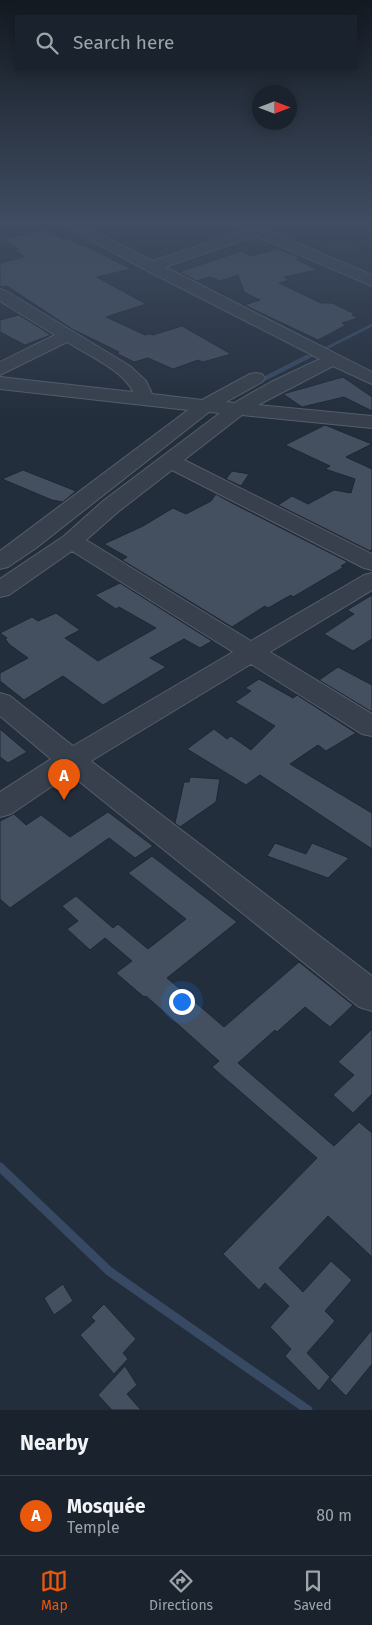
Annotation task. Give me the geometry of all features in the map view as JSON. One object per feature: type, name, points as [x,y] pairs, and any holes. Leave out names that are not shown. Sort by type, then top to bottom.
[{"type":"street","points":[[186,287],[305,353],[334,359],[372,378]]},
{"type":"street","points":[[0,294],[124,370],[139,385],[145,399]]},
{"type":"street","points":[[0,370],[23,356],[66,336]]},
{"type":"street","points":[[0,590],[72,541],[111,506],[238,409],[278,386],[334,359]]},
{"type":"street","points":[[0,562],[28,543],[205,406],[274,369]]},
{"type":"street","points":[[0,383],[372,422]]},
{"type":"street","points":[[172,460],[372,562]]},
{"type":"street","points":[[72,541],[254,652],[372,727]]},
{"type":"street","points":[[0,806],[71,760],[372,580]]},
{"type":"street","points":[[0,702],[372,996]]},
{"type":"building","points":[[8,287],[115,287],[146,304],[106,317],[145,335],[153,335],[182,326],[231,354],[203,362],[198,360],[173,369],[148,358],[134,362],[116,353],[119,352],[72,329]]},
{"type":"building","points":[[242,287],[287,287],[321,303],[332,303],[355,314],[352,315],[358,318],[342,323],[346,325],[318,340],[244,305],[260,300],[244,292]]},
{"type":"building","points":[[19,315],[51,335],[25,345],[0,332],[0,320]]},
{"type":"building","points":[[343,377],[372,397],[372,411],[344,397],[302,407],[283,394]]},
{"type":"building","points":[[325,425],[372,444],[346,457],[372,469],[372,549],[370,551],[278,505],[292,496],[308,504],[334,490],[351,493],[355,479],[325,469],[330,466],[285,445]]},
{"type":"building","points":[[23,470],[76,491],[63,502],[52,500],[2,479]]},
{"type":"building","points":[[232,471],[249,474],[241,486],[226,479]]},
{"type":"building","points":[[216,494],[348,562],[341,566],[344,567],[293,597],[291,595],[268,608],[265,606],[232,627],[122,560],[127,557],[104,544],[143,526],[173,508],[186,514],[211,501]]},
{"type":"building","points":[[120,583],[212,641],[200,648],[184,639],[150,658],[166,667],[103,705],[63,676],[24,700],[0,681],[0,673],[28,658],[10,645],[5,639],[7,638],[0,633],[32,617],[38,621],[56,613],[80,630],[65,638],[98,661],[156,628],[119,607],[116,609],[95,595]]},
{"type":"building","points":[[372,595],[372,639],[353,651],[324,634],[354,614],[347,610]]},
{"type":"building","points":[[338,667],[372,685],[372,712],[319,680]]},
{"type":"building","points":[[259,679],[293,698],[297,695],[356,733],[326,751],[318,745],[290,764],[372,813],[372,849],[260,775],[246,785],[187,749],[214,729],[227,739],[231,736],[251,750],[275,726],[235,702],[251,691],[245,688]]},
{"type":"building","points":[[0,729],[27,752],[8,763],[0,757]]},
{"type":"building","points":[[190,777],[220,779],[216,802],[180,827],[175,823],[184,782],[189,782]]},
{"type":"building","points":[[108,812],[153,846],[135,858],[109,838],[10,908],[0,899],[0,821],[14,814],[26,825],[41,815],[70,837]]},
{"type":"building","points":[[275,843],[306,854],[312,843],[349,858],[328,878],[267,856]]},
{"type":"building","points":[[152,856],[237,922],[167,978],[224,1027],[299,962],[353,1005],[330,1027],[305,1007],[277,1032],[275,1030],[238,1063],[334,1146],[359,1122],[372,1133],[372,1257],[328,1216],[279,1268],[303,1292],[331,1261],[352,1280],[325,1311],[335,1321],[307,1353],[330,1377],[319,1391],[285,1356],[291,1349],[270,1327],[289,1306],[265,1283],[259,1290],[223,1254],[317,1158],[212,1067],[219,1061],[146,996],[144,997],[116,973],[132,961],[105,938],[90,950],[67,929],[78,921],[62,906],[76,896],[113,928],[118,924],[148,949],[186,919],[128,873]]},
{"type":"building","points":[[372,1029],[372,1094],[353,1113],[333,1095],[354,1075],[338,1062]]},
{"type":"building","points":[[63,1284],[73,1301],[54,1315],[44,1298]]},
{"type":"building","points":[[104,1304],[136,1339],[123,1353],[128,1359],[114,1374],[80,1335],[95,1321],[91,1317]]},
{"type":"building","points":[[372,1330],[372,1364],[346,1396],[330,1380]]},
{"type":"building","points":[[125,1366],[137,1385],[127,1394],[141,1410],[112,1410],[98,1395]]},
{"type":"waterway","points":[[305,359],[372,325]]},
{"type":"waterway","points":[[260,381],[307,357]]},
{"type":"waterway","points":[[0,1167],[109,1271],[308,1410]]},
{"type":"place","name":"Mosquée","points":[[64,800]]}]
